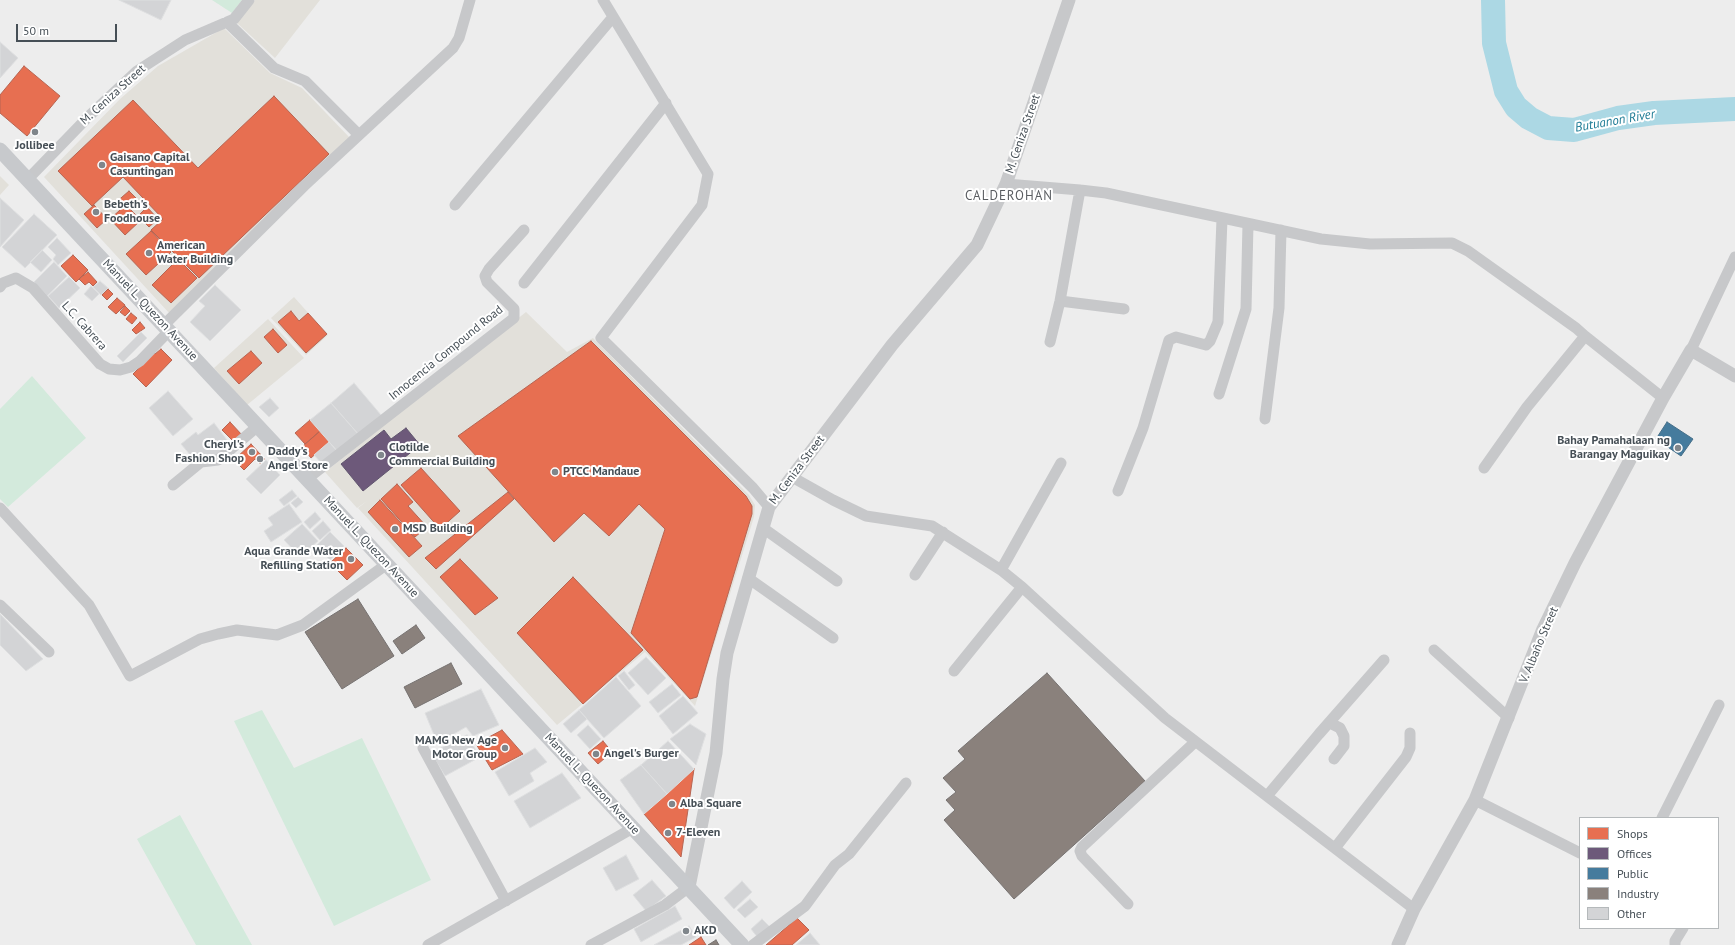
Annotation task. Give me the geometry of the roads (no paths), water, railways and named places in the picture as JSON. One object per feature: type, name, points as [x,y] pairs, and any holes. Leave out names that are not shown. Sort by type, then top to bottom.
[{"type":"main road","name":"Manuel L. Quezon Avenue","points":[[0,150],[742,945]]},
{"type":"street","name":"M. Ceniza Street","points":[[28,179],[89,116],[137,71],[185,40],[234,19],[249,0]]},
{"type":"street","points":[[167,328],[304,186],[358,134],[453,48],[458,38],[470,0]]},
{"type":"street","points":[[603,0],[708,174],[702,205],[601,338],[753,488],[769,507]]},
{"type":"street","name":"M. Ceniza Street","points":[[689,887],[716,753],[727,652],[769,507],[892,345],[977,245],[1006,184],[1069,0]]},
{"type":"street","points":[[455,205],[614,17]]},
{"type":"street","points":[[227,22],[274,68],[305,81],[358,134]]},
{"type":"street","points":[[524,283],[666,103]]},
{"type":"street","points":[[1006,184],[1106,193],[1320,239],[1370,244],[1452,243],[1468,250],[1576,328],[1663,398]]},
{"type":"street","points":[[1050,342],[1060,301],[1080,190]]},
{"type":"street","points":[[1118,491],[1143,428],[1169,340],[1176,337],[1206,345],[1210,341],[1218,322],[1222,219]]},
{"type":"street","points":[[1219,394],[1246,309],[1248,224]]},
{"type":"street","name":"Innocencia Compound Road","points":[[307,479],[514,318],[514,309],[487,282],[485,276],[489,269],[524,230]]},
{"type":"street","points":[[1265,419],[1279,308],[1281,230]]},
{"type":"street","points":[[1735,257],[1691,350],[1735,376]]},
{"type":"street","name":"L.C. Cabrera","points":[[0,287],[3,283],[16,278],[33,288],[100,364],[109,369],[120,370],[131,367],[140,361],[167,328]]},
{"type":"street","points":[[1060,301],[1124,309]]},
{"type":"street","points":[[1484,468],[1527,407],[1585,336]]},
{"type":"street","name":"V. Albaño Street","points":[[1398,945],[1414,909],[1475,800],[1543,629],[1575,564],[1663,398],[1691,350]]},
{"type":"street","points":[[174,485],[201,462],[218,460],[258,426]]},
{"type":"street","points":[[1001,570],[1061,463]]},
{"type":"street","points":[[792,477],[833,500],[866,516],[932,526],[1001,570],[1022,587],[1165,718],[1414,909]]},
{"type":"street","points":[[0,508],[89,605],[130,676],[200,639],[237,630],[277,635],[303,625],[387,564]]},
{"type":"street","points":[[763,528],[837,581]]},
{"type":"street","points":[[915,575],[943,532]]},
{"type":"street","points":[[748,578],[834,638]]},
{"type":"street","points":[[954,671],[1022,587]]},
{"type":"street","points":[[0,605],[49,652]]},
{"type":"street","points":[[1434,650],[1508,718]]},
{"type":"street","points":[[1267,796],[1384,660]]},
{"type":"street","points":[[1663,817],[1719,705]]},
{"type":"street","points":[[1330,723],[1340,728],[1344,736],[1344,746],[1334,759]]},
{"type":"street","points":[[1335,848],[1406,757],[1410,748],[1410,733]]},
{"type":"street","points":[[1128,904],[1080,851],[1082,847],[1195,742]]},
{"type":"street","points":[[423,748],[506,901]]},
{"type":"street","points":[[753,945],[805,906],[835,865],[849,854],[906,782]]},
{"type":"street","points":[[1475,800],[1579,852]]},
{"type":"street","points":[[428,945],[633,828]]},
{"type":"street","points":[[591,945],[665,904],[689,887]]},
{"type":"street","points":[[1675,944],[1682,929]]},
{"type":"waterway","name":"Butuanon River","points":[[1493,0],[1494,43],[1506,91],[1516,107],[1529,118],[1548,128],[1574,130],[1618,118],[1654,113],[1735,109]]},
{"type":"place","name":"Jollibee","points":[[35,132]]},
{"type":"place","name":"Gaisano Capital Casuntingan","points":[[102,165]]},
{"type":"place","name":"Bebeth's Foodhouse","points":[[96,212]]},
{"type":"place","name":"American Water Building","points":[[149,253]]},
{"type":"place","name":"Bahay Pamahalaan ng Barangay Maguikay","points":[[1678,448]]},
{"type":"place","name":"Cheryl's Fashion Shop","points":[[252,452]]},
{"type":"place","name":"Clotilde Commercial Building","points":[[381,455]]},
{"type":"place","name":"Daddy's Angel Store","points":[[260,459]]},
{"type":"place","name":"PTCC Mandaue","points":[[555,472]]},
{"type":"place","name":"MSD Building","points":[[395,529]]},
{"type":"place","name":"Aqua Grande Water Refilling Station","points":[[351,559]]},
{"type":"place","name":"MAMG New Age Motor Group","points":[[505,748]]},
{"type":"place","name":"Angel's Burger","points":[[596,754]]},
{"type":"place","name":"Alba Square","points":[[672,804]]},
{"type":"place","name":"7-Eleven","points":[[668,833]]},
{"type":"place","name":"AKD","points":[[686,931]]},
{"type":"district","name":"CALDEROHAN","points":[[1009,196]]}]
